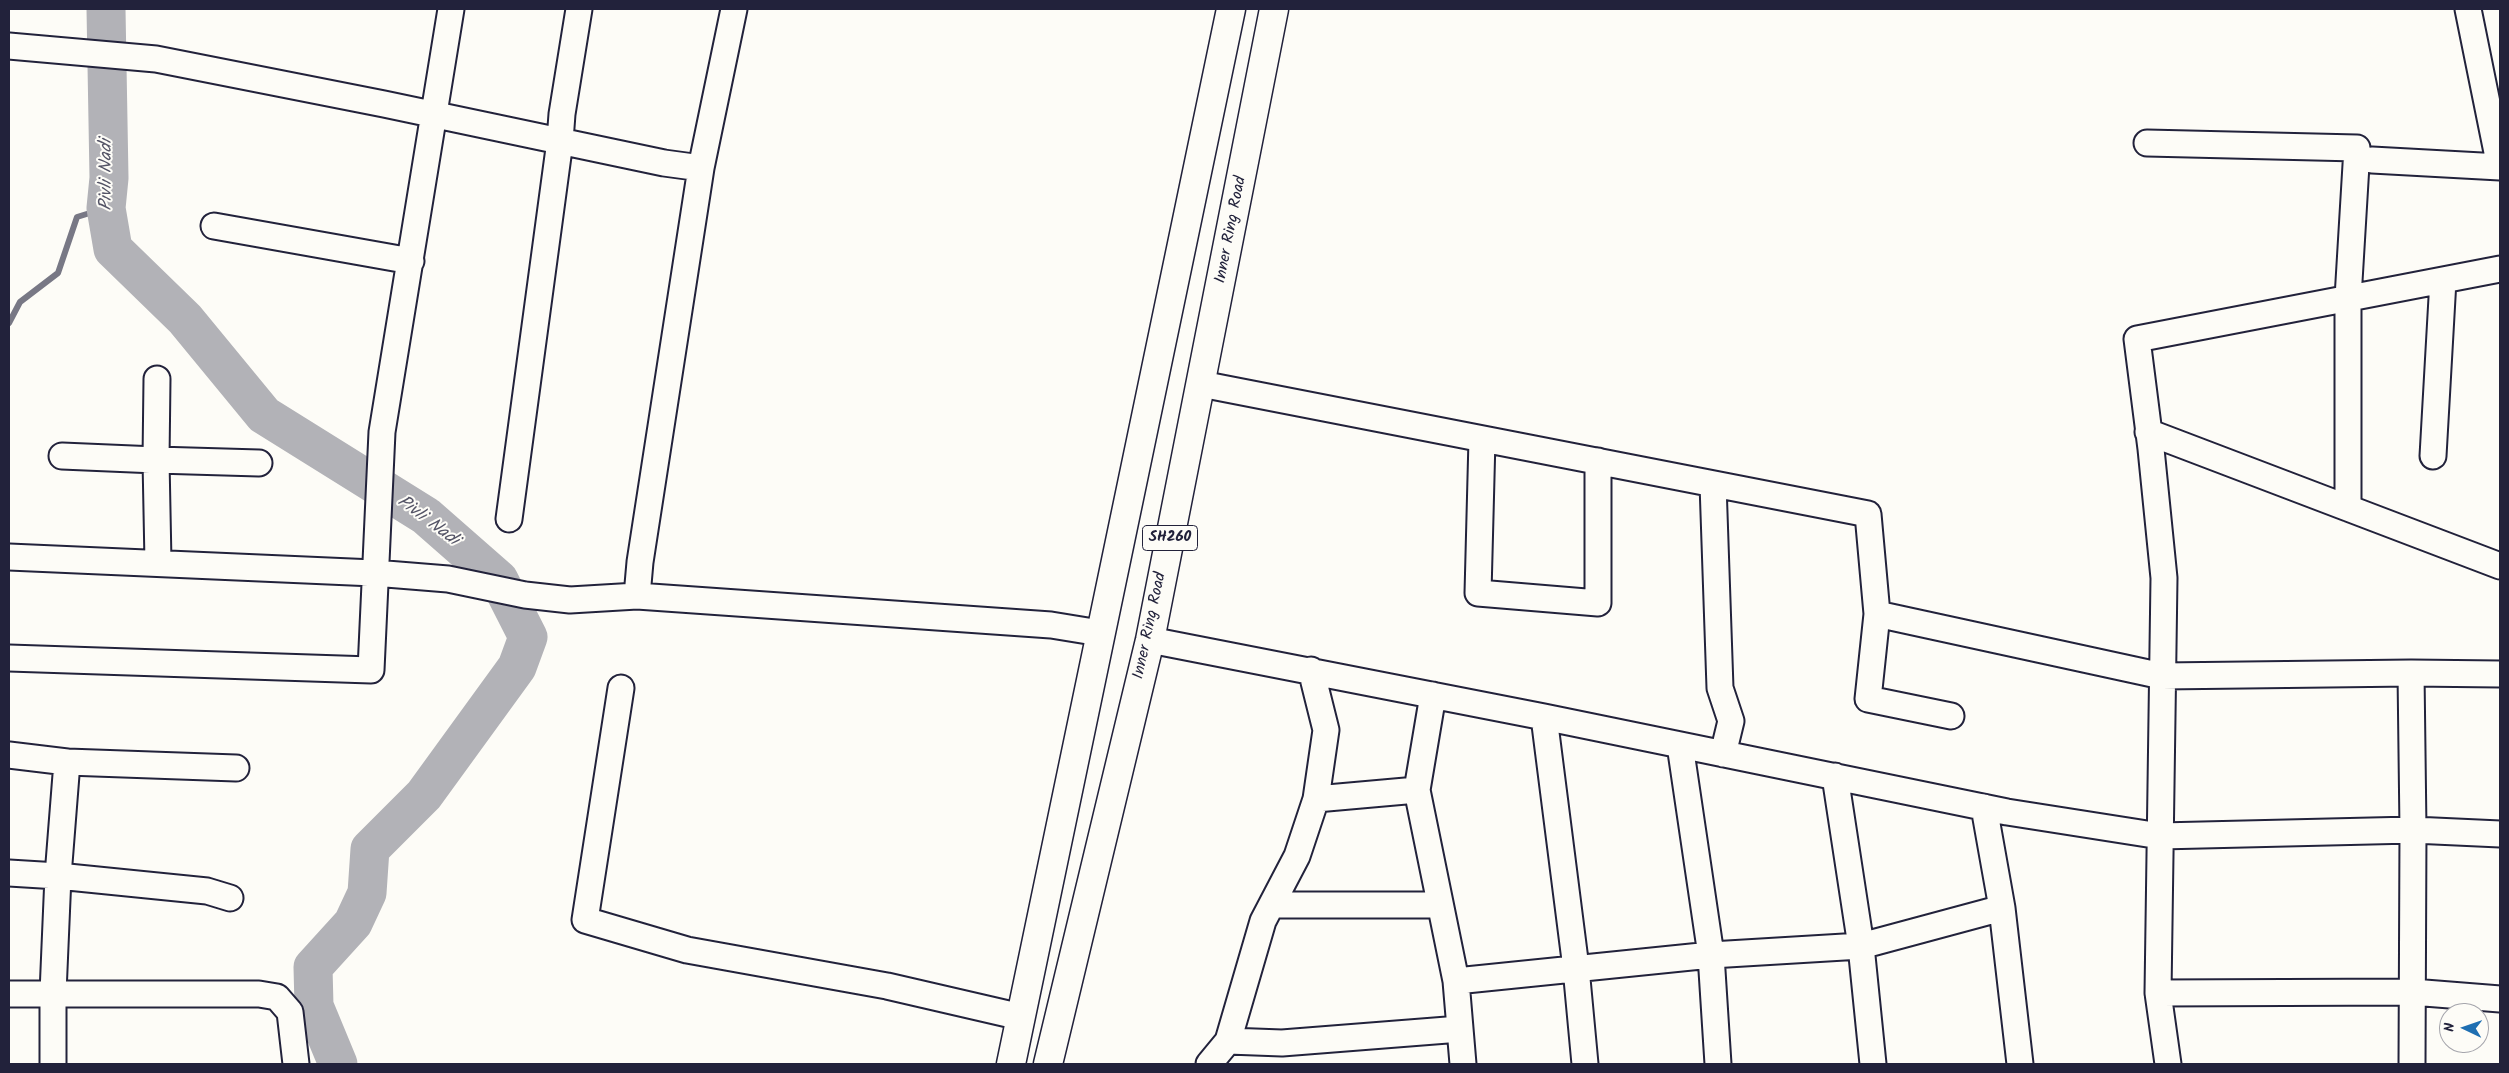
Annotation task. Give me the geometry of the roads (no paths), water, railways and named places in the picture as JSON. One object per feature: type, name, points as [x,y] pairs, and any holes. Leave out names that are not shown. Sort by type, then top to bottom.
[{"type":"highway","name":"SH260","points":[[1011,1064],[1231,9]]},
{"type":"highway","name":"Inner Ring Road","points":[[1048,1064],[1150,640],[1274,9]]},
{"type":"street","points":[[9,658],[371,670],[382,432],[451,9]]},
{"type":"street","points":[[509,519],[560,141],[562,114],[579,9]]},
{"type":"street","points":[[637,596],[640,562],[701,168],[734,9]]},
{"type":"street","points":[[2372,160],[2500,167],[2468,9]]},
{"type":"street","points":[[16,47],[156,59],[701,168]]},
{"type":"street","points":[[2147,143],[2357,148],[2348,298],[2348,508]]},
{"type":"street","points":[[214,226],[411,261]]},
{"type":"street","points":[[2168,1064],[2158,992],[2164,578],[2137,339],[2500,269]]},
{"type":"street","points":[[2432,456],[2443,280]]},
{"type":"street","points":[[157,379],[158,562]]},
{"type":"street","points":[[1201,384],[1868,514],[1877,614],[1868,698],[1951,716]]},
{"type":"street","points":[[2148,432],[2500,566]]},
{"type":"street","points":[[1482,439],[1478,593],[1598,603],[1598,461]]},
{"type":"street","points":[[62,456],[258,463]]},
{"type":"street","points":[[1713,484],[1720,688],[1731,720],[1723,754]]},
{"type":"street","points":[[9,557],[158,562],[374,573],[448,579],[525,595],[570,600],[637,596],[1051,625],[1100,633]]},
{"type":"street","points":[[1877,614],[2162,676],[2411,673],[2500,674]]},
{"type":"street","points":[[1150,640],[1311,670],[1984,807],[2160,836],[2413,830],[2500,834]]},
{"type":"street","points":[[1209,1064],[1228,1041],[1263,921],[1297,856],[1316,799],[1326,730],[1311,670]]},
{"type":"street","points":[[2411,673],[2413,830],[2412,1064]]},
{"type":"street","points":[[621,688],[585,920],[687,950],[888,986],[1021,1017]]},
{"type":"street","points":[[1433,695],[1417,790],[1456,982],[1463,1064]]},
{"type":"street","points":[[1544,717],[1576,968],[1585,1064]]},
{"type":"street","points":[[1680,745],[1711,955],[1718,1064]]},
{"type":"street","points":[[9,755],[68,762],[236,768]]},
{"type":"street","points":[[53,1064],[53,993],[58,876],[68,762]]},
{"type":"street","points":[[1835,776],[1861,946],[1873,1064]]},
{"type":"street","points":[[1316,799],[1417,790]]},
{"type":"street","points":[[1984,807],[2002,908],[2020,1064]]},
{"type":"street","points":[[9,873],[207,891],[230,898]]},
{"type":"street","points":[[1272,905],[1440,905]]},
{"type":"street","points":[[1456,982],[1711,955],[1861,946],[2002,908]]},
{"type":"street","points":[[2158,992],[2412,992],[2500,999]]},
{"type":"street","points":[[9,994],[259,994],[277,997],[290,1012],[296,1064]]},
{"type":"street","points":[[1228,1041],[1282,1043],[1460,1029]]},
{"type":"waterway","name":"Pivli Nadi","points":[[106,9],[109,178],[106,208],[113,249],[185,319],[264,415],[426,516],[499,580],[528,637],[517,667],[424,795],[370,849],[367,893],[353,923],[313,967],[314,1006],[338,1064]]},
{"type":"waterway","points":[[9,323],[20,302],[58,273],[77,217],[106,208]]}]
